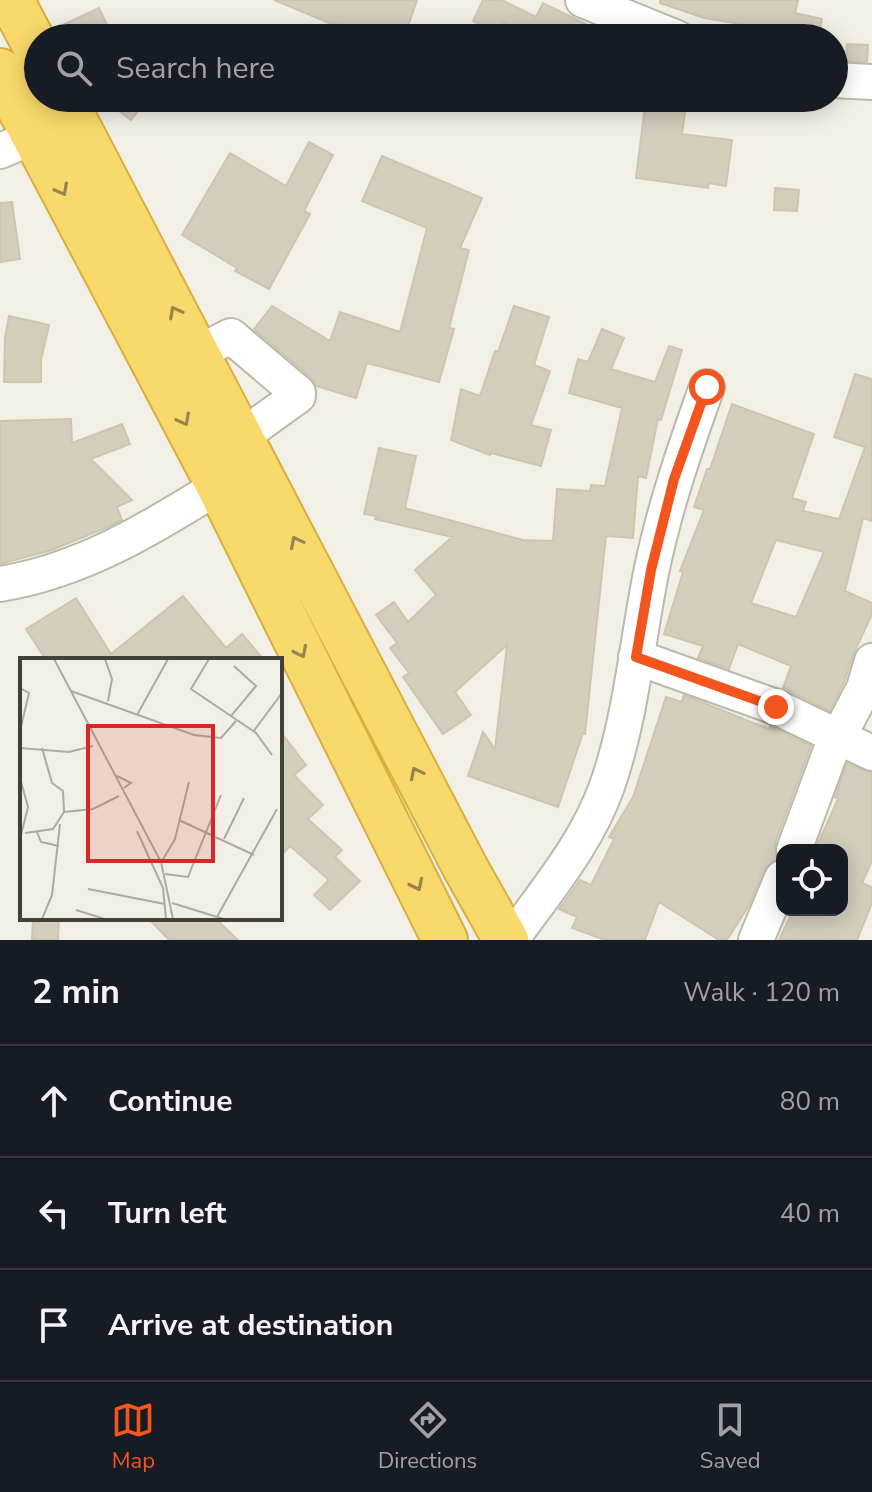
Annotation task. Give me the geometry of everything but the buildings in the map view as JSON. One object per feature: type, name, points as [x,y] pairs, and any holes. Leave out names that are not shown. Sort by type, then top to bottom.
[{"type":"highway","points":[[11,0],[24,25]]},
{"type":"highway","points":[[0,71],[17,144],[219,486],[445,940]]},
{"type":"highway","points":[[70,112],[466,869],[509,940]]},
{"type":"street","points":[[583,0],[642,24]]},
{"type":"street","points":[[848,81],[872,82]]},
{"type":"street","points":[[197,353],[231,336],[298,393],[241,437]]},
{"type":"street","points":[[509,940],[583,839],[607,787],[621,735],[651,570],[674,479],[707,387]]},
{"type":"street","points":[[0,584],[32,579],[97,556],[219,486]]},
{"type":"street","points":[[636,657],[776,707],[872,753]]},
{"type":"street","points":[[796,844],[830,753],[864,688],[872,661]]},
{"type":"street","points":[[756,940],[776,892]]},
{"type":"route","points":[[707,387],[674,479],[651,570],[636,657],[776,707]]}]
